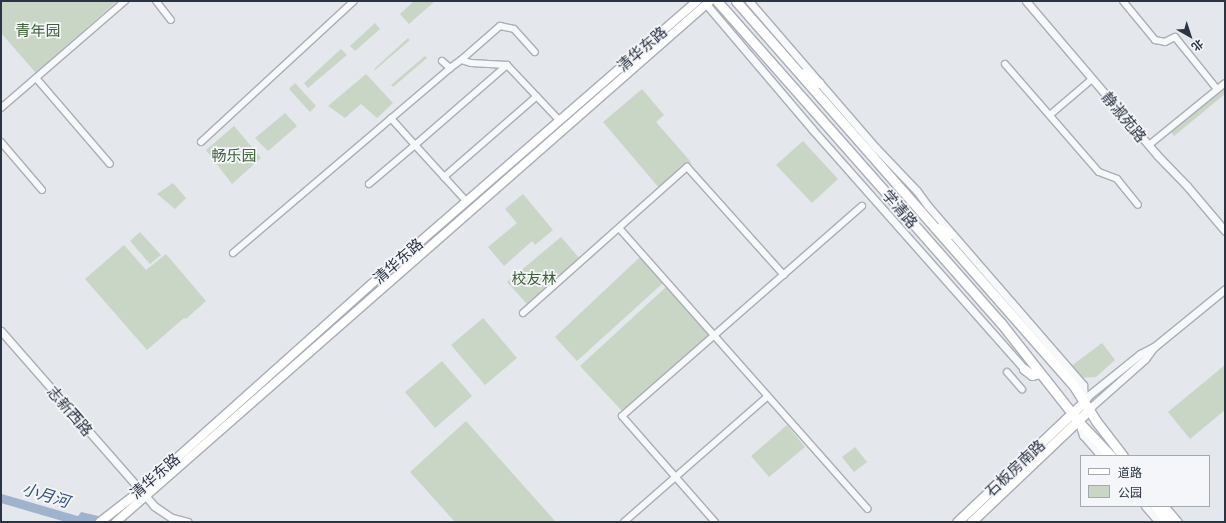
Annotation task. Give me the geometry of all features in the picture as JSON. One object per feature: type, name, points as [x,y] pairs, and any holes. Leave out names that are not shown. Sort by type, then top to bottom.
[{"type":"main road","name":"清华东路","points":[[118,520],[142,494],[286,359],[697,1]]},
{"type":"main road","name":"学清路","points":[[717,1],[1001,323],[1078,421],[1111,455]]},
{"type":"main road","name":"学清路","points":[[736,1],[1074,386],[1089,410],[1122,455]]},
{"type":"main road","name":"清华东路","points":[[100,522],[109,514],[142,494],[294,368],[708,3]]},
{"type":"main road","points":[[798,70],[819,83]]},
{"type":"main road","points":[[935,227],[952,234]]},
{"type":"main road","points":[[286,359],[294,368]]},
{"type":"main road","points":[[1024,369],[1032,375],[1039,373]]},
{"type":"main road","name":"石板房南路","points":[[957,522],[1084,402]]},
{"type":"main road","name":"石板房南路","points":[[972,522],[1089,410]]},
{"type":"main road","points":[[1156,507],[1163,521]]},
{"type":"main road","points":[[1164,507],[1177,522]]},
{"type":"street","points":[[1,108],[125,1]]},
{"type":"street","points":[[156,1],[171,20]]},
{"type":"street","points":[[202,142],[354,1]]},
{"type":"street","name":"学清路","points":[[749,1],[819,83],[917,190],[952,234],[1083,385],[1084,402]]},
{"type":"street","name":"静淑苑路","points":[[1026,1],[1149,145],[1187,186],[1225,231]]},
{"type":"street","points":[[1123,1],[1155,40],[1165,42],[1175,37],[1217,89]]},
{"type":"street","name":"学清路","points":[[708,3],[812,128],[1024,369]]},
{"type":"street","points":[[233,253],[500,26],[514,29],[535,52]]},
{"type":"street","points":[[461,60],[471,63],[507,65],[560,121]]},
{"type":"street","points":[[442,61],[450,68]]},
{"type":"street","points":[[1005,64],[1099,172],[1117,180],[1138,205]]},
{"type":"street","points":[[369,184],[415,146],[507,65]]},
{"type":"street","points":[[36,78],[110,164]]},
{"type":"street","points":[[1050,114],[1092,79]]},
{"type":"street","points":[[1149,145],[1225,83]]},
{"type":"street","points":[[444,177],[537,96]]},
{"type":"street","points":[[392,118],[415,146],[467,202]]},
{"type":"street","points":[[1,142],[42,190]]},
{"type":"street","points":[[524,313],[687,167],[784,275]]},
{"type":"street","points":[[714,522],[674,478],[622,416],[862,206]]},
{"type":"street","points":[[619,228],[868,509]]},
{"type":"street","points":[[1084,402],[1088,396],[1140,354],[1154,346],[1225,289]]},
{"type":"street","name":"志新西路","points":[[1,331],[142,494],[156,508],[172,518],[188,522]]},
{"type":"street","points":[[1089,410],[1145,359],[1154,346]]},
{"type":"street","points":[[1007,372],[1022,389]]},
{"type":"street","points":[[624,522],[768,396]]},
{"type":"street","name":"学清路","points":[[1078,421],[1083,435],[1100,455]]},
{"type":"street","points":[[1146,507],[1163,521]]},
{"type":"green space","name":"青年园","points":[[1,1],[117,1],[36,73],[1,33]]},
{"type":"green space","points":[[414,1],[435,1],[409,24],[400,14]]},
{"type":"green space","points":[[375,23],[380,29],[355,51],[350,46]]},
{"type":"green space","points":[[408,38],[410,40],[375,70],[374,69]]},
{"type":"green space","points":[[341,49],[347,55],[308,88],[304,83]]},
{"type":"green space","points":[[425,56],[427,58],[393,87],[391,85]]},
{"type":"green space","points":[[366,74],[393,103],[377,118],[361,104],[345,118],[328,106]]},
{"type":"green space","points":[[295,83],[316,106],[310,112],[289,89]]},
{"type":"green space","points":[[1225,84],[1225,94],[1174,136],[1169,129]]},
{"type":"green space","points":[[642,89],[664,115],[656,122],[691,162],[660,189],[603,122]]},
{"type":"green space","points":[[285,113],[297,126],[268,151],[255,138]]},
{"type":"green space","name":"畅乐园","points":[[234,126],[261,158],[232,184],[206,150]]},
{"type":"green space","points":[[803,141],[838,179],[812,203],[776,165]]},
{"type":"green space","points":[[173,183],[186,198],[175,209],[157,194]]},
{"type":"green space","points":[[523,194],[553,230],[535,245],[532,241],[504,266],[488,247],[517,223],[505,209]]},
{"type":"green space","points":[[140,232],[161,255],[150,264],[130,241]]},
{"type":"green space","name":"校友林","points":[[561,237],[580,259],[528,305],[507,282]]},
{"type":"green space","points":[[124,245],[146,270],[166,254],[206,301],[147,350],[85,279]]},
{"type":"green space","points":[[640,257],[663,283],[577,361],[555,337]]},
{"type":"green space","points":[[666,287],[709,335],[622,411],[580,366]]},
{"type":"green space","points":[[483,318],[517,358],[485,385],[451,345]]},
{"type":"green space","points":[[1102,343],[1115,360],[1096,377],[1080,378],[1070,367]]},
{"type":"green space","points":[[442,361],[472,396],[435,428],[405,392]]},
{"type":"green space","points":[[1225,365],[1225,410],[1190,439],[1168,412]]},
{"type":"green space","points":[[466,421],[555,521],[455,522],[410,472]]},
{"type":"green space","points":[[787,425],[805,447],[769,477],[751,456]]},
{"type":"green space","points":[[855,447],[867,462],[854,472],[842,457]]},
{"type":"water","points":[[81,512],[124,522],[74,522]]},
{"type":"waterway","name":"小月河","points":[[1,498],[83,522]]}]
